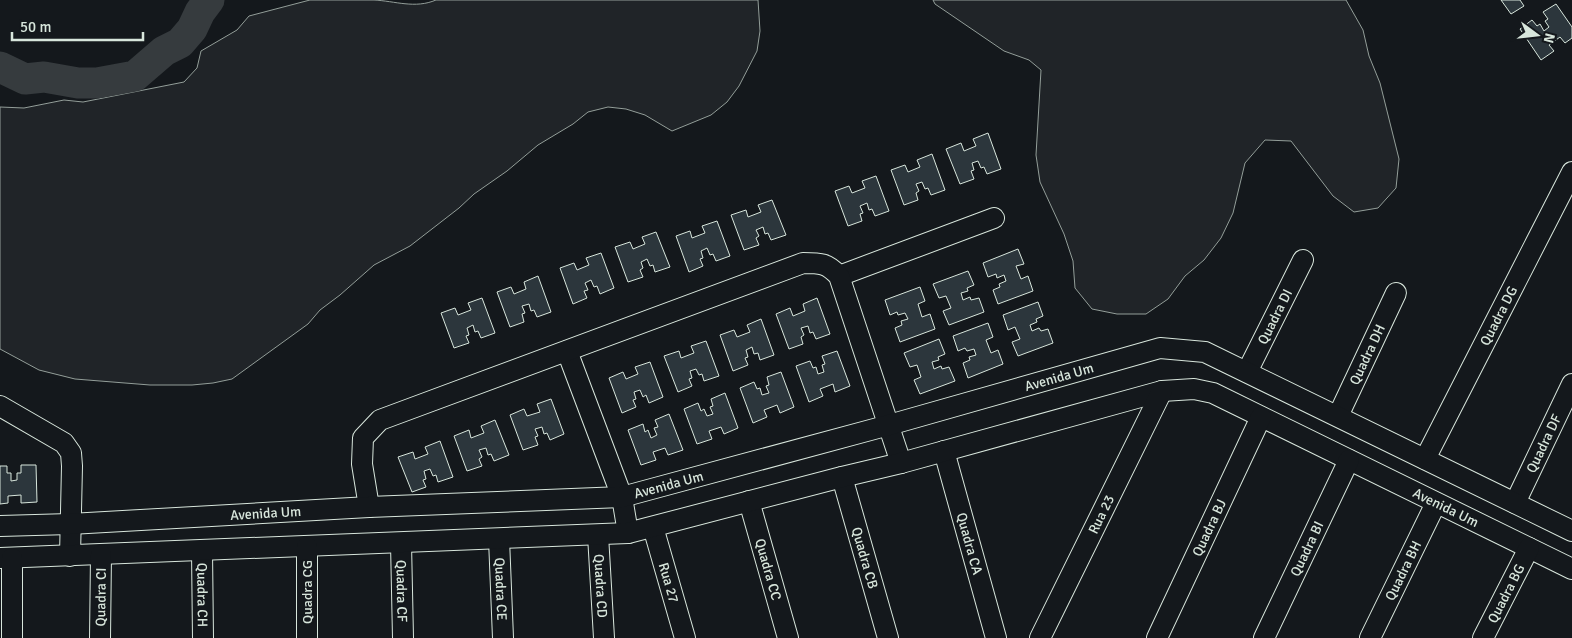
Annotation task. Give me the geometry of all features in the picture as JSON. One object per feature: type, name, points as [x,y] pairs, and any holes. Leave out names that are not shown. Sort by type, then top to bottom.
[{"type":"street","name":"Quadra DG","points":[[1425,460],[1572,172]]},
{"type":"street","points":[[840,276],[994,218]]},
{"type":"street","name":"Quadra DI","points":[[1247,372],[1302,260]]},
{"type":"street","points":[[369,507],[362,464],[363,438],[380,420],[803,263],[820,263],[830,266],[840,276],[901,463]]},
{"type":"street","name":"Quadra DH","points":[[1338,416],[1396,293]]},
{"type":"street","name":"Avenida Um","points":[[0,526],[70,524],[369,507],[622,497],[889,425],[1160,348],[1205,352],[1572,532]]},
{"type":"street","points":[[567,351],[622,497],[628,533]]},
{"type":"street","name":"Quadra DF","points":[[1515,503],[1572,384]]},
{"type":"street","name":"Avenida Um","points":[[6,558],[628,533],[901,463],[1162,391],[1194,389],[1213,394],[1572,569]]},
{"type":"street","name":"Rua 23","points":[[1040,638],[1162,391]]},
{"type":"street","points":[[1294,433],[1309,402]]},
{"type":"street","points":[[0,406],[64,443],[71,453],[70,556]]},
{"type":"street","name":"Quadra BJ","points":[[1157,638],[1261,417]]},
{"type":"street","name":"Quadra CA","points":[[944,450],[996,638]]},
{"type":"street","name":"Quadra BI","points":[[1264,638],[1349,460]]},
{"type":"street","name":"Quadra CB","points":[[842,477],[888,638]]},
{"type":"street","name":"Quadra CC","points":[[749,502],[788,638]]},
{"type":"street","name":"Quadra BH","points":[[1370,638],[1436,502]]},
{"type":"street","name":"Rua 27","points":[[653,527],[685,638]]},
{"type":"street","name":"Quadra CD","points":[[598,535],[604,638]]},
{"type":"street","name":"Quadra CE","points":[[499,539],[503,638]]},
{"type":"street","name":"Quadra CF","points":[[401,543],[403,638]]},
{"type":"street","name":"Quadra CG","points":[[307,547],[307,638]]},
{"type":"street","name":"Quadra BG","points":[[1484,638],[1529,548]]},
{"type":"street","name":"Quadra CH","points":[[202,551],[203,638]]},
{"type":"street","name":"Quadra CI","points":[[100,638],[101,555]]},
{"type":"street","points":[[6,558],[12,638]]},
{"type":"shaded area","points":[[310,0],[374,0],[420,4],[436,0],[758,0],[760,31],[757,51],[739,86],[727,102],[711,115],[672,131],[645,115],[626,109],[608,107],[588,112],[573,124],[538,145],[410,246],[374,265],[320,310],[308,324],[232,379],[192,385],[150,385],[75,379],[39,370],[0,349],[0,107],[24,108],[64,100],[83,102],[184,82],[197,68],[201,51],[237,30],[249,16]]},
{"type":"shaded area","points":[[933,0],[1346,0],[1363,30],[1369,56],[1380,83],[1399,159],[1396,188],[1378,208],[1354,212],[1333,196],[1291,141],[1265,140],[1245,163],[1233,213],[1221,238],[1204,260],[1185,276],[1168,299],[1146,314],[1117,314],[1092,309],[1075,288],[1073,261],[1064,234],[1040,182],[1036,155],[1041,70],[1029,60],[1004,51],[935,4]]},
{"type":"building","points":[[1501,0],[1520,0],[1524,6],[1511,14]]},
{"type":"building","points":[[1556,4],[1572,27],[1572,38],[1565,43],[1560,37],[1549,45],[1554,51],[1541,60],[1520,29],[1532,20],[1537,26],[1540,24],[1544,31],[1549,27],[1545,21],[1548,19],[1543,12]]},
{"type":"building","points":[[988,133],[1001,169],[987,174],[984,167],[981,168],[978,161],[972,163],[974,170],[971,171],[974,179],[960,184],[946,149],[961,143],[964,151],[976,146],[973,139]]},
{"type":"building","points":[[932,154],[945,190],[931,195],[928,188],[925,189],[922,182],[916,184],[919,191],[916,193],[918,200],[904,205],[891,170],[905,165],[908,172],[920,167],[917,160]]},
{"type":"building","points":[[876,176],[889,211],[875,216],[872,209],[869,210],[867,203],[860,206],[863,213],[860,214],[862,221],[848,226],[835,191],[849,186],[852,193],[865,188],[862,181]]},
{"type":"building","points":[[772,200],[786,235],[771,240],[768,233],[765,234],[763,227],[756,230],[759,236],[756,238],[759,245],[744,250],[731,215],[746,210],[748,217],[761,212],[758,205]]},
{"type":"building","points":[[717,221],[730,256],[716,261],[713,254],[710,255],[707,248],[701,251],[703,258],[700,259],[703,266],[689,272],[676,236],[690,231],[692,238],[705,233],[702,226]]},
{"type":"building","points":[[656,232],[670,267],[655,272],[653,265],[650,266],[647,259],[641,262],[643,268],[640,270],[643,277],[628,282],[615,247],[630,242],[633,249],[645,244],[642,237]]},
{"type":"building","points":[[1018,249],[1024,264],[1016,266],[1021,279],[1028,276],[1033,291],[998,304],[993,290],[1000,287],[999,284],[1006,281],[1004,275],[997,278],[996,274],[988,277],[983,263]]},
{"type":"building","points":[[601,253],[614,288],[600,294],[597,286],[594,287],[591,280],[585,283],[588,290],[584,291],[587,298],[573,304],[560,268],[574,263],[577,270],[589,265],[586,258]]},
{"type":"building","points":[[968,271],[974,285],[967,288],[968,291],[961,293],[963,300],[970,297],[971,300],[979,298],[984,312],[949,325],[943,311],[951,308],[946,296],[939,298],[933,284]]},
{"type":"building","points":[[538,276],[551,312],[537,317],[534,310],[531,311],[529,304],[522,306],[525,313],[522,314],[524,322],[510,327],[497,292],[511,287],[514,294],[526,289],[524,282]]},
{"type":"building","points":[[920,287],[925,301],[918,304],[922,317],[930,314],[935,329],[900,342],[895,328],[902,325],[901,321],[908,319],[905,313],[898,315],[897,312],[890,315],[885,300]]},
{"type":"building","points":[[482,298],[495,333],[481,338],[478,331],[475,332],[473,325],[467,328],[469,335],[466,336],[469,343],[454,348],[441,313],[455,308],[458,315],[471,310],[468,303]]},
{"type":"building","points":[[817,298],[830,334],[816,339],[813,332],[810,333],[808,326],[801,328],[804,335],[801,337],[803,344],[789,349],[776,314],[790,308],[793,316],[805,311],[803,304]]},
{"type":"building","points":[[1038,302],[1043,316],[1036,319],[1037,322],[1030,325],[1032,331],[1039,328],[1041,331],[1048,329],[1053,343],[1018,356],[1012,342],[1020,339],[1015,327],[1008,330],[1003,315]]},
{"type":"building","points":[[761,319],[774,355],[760,360],[758,353],[754,354],[752,347],[746,350],[748,357],[745,358],[748,365],[733,371],[720,335],[734,330],[737,337],[750,332],[747,325]]},
{"type":"building","points":[[988,323],[993,337],[986,340],[991,353],[998,350],[1003,364],[968,378],[963,363],[970,360],[969,357],[976,355],[974,349],[967,351],[965,348],[958,351],[953,336]]},
{"type":"building","points":[[939,339],[945,354],[938,357],[939,360],[932,362],[934,369],[941,366],[942,369],[949,367],[955,381],[920,394],[914,380],[921,377],[917,365],[910,367],[904,353]]},
{"type":"building","points":[[706,341],[719,376],[704,381],[702,374],[699,375],[696,369],[690,371],[692,378],[689,379],[692,386],[678,392],[664,356],[679,351],[681,358],[694,353],[691,346]]},
{"type":"building","points":[[837,351],[850,386],[835,392],[833,384],[820,389],[823,396],[809,402],[796,366],[810,361],[813,368],[816,367],[818,374],[824,372],[822,365],[825,364],[822,356]]},
{"type":"building","points":[[650,362],[663,397],[649,403],[646,395],[643,397],[640,390],[634,392],[636,399],[633,400],[636,407],[622,413],[609,378],[623,372],[626,379],[638,374],[635,367]]},
{"type":"building","points":[[781,372],[794,407],[780,413],[777,405],[764,410],[767,417],[753,423],[740,388],[754,382],[757,389],[760,388],[762,395],[769,393],[766,386],[769,385],[767,377]]},
{"type":"building","points":[[725,393],[738,428],[724,434],[721,427],[709,431],[712,439],[697,444],[684,409],[698,403],[701,411],[704,409],[707,416],[713,414],[710,407],[713,406],[711,399]]},
{"type":"building","points":[[551,399],[564,434],[550,440],[547,433],[544,434],[542,427],[535,429],[538,436],[535,437],[538,445],[523,450],[510,415],[524,409],[527,416],[540,412],[537,404]]},
{"type":"building","points":[[669,414],[683,450],[668,455],[665,448],[653,452],[656,460],[641,465],[628,430],[643,424],[645,432],[648,430],[651,438],[657,435],[654,428],[658,427],[655,420]]},
{"type":"building","points":[[495,420],[509,455],[494,461],[491,454],[488,455],[486,448],[479,450],[482,457],[479,459],[482,466],[467,471],[454,436],[469,430],[471,438],[484,433],[481,426]]},
{"type":"building","points":[[440,441],[453,477],[438,482],[436,475],[433,476],[430,469],[424,471],[426,479],[423,480],[426,487],[412,492],[398,457],[413,452],[415,459],[428,454],[425,447]]},
{"type":"building","points":[[21,465],[36,465],[37,502],[21,503],[21,495],[8,496],[8,503],[0,504],[0,466],[7,466],[7,473],[11,473],[11,481],[17,480],[17,473],[21,473]]},
{"type":"waterway","points":[[0,67],[25,79],[44,77],[78,83],[97,83],[135,76],[164,51],[180,43],[192,29],[200,12],[209,0]]}]
